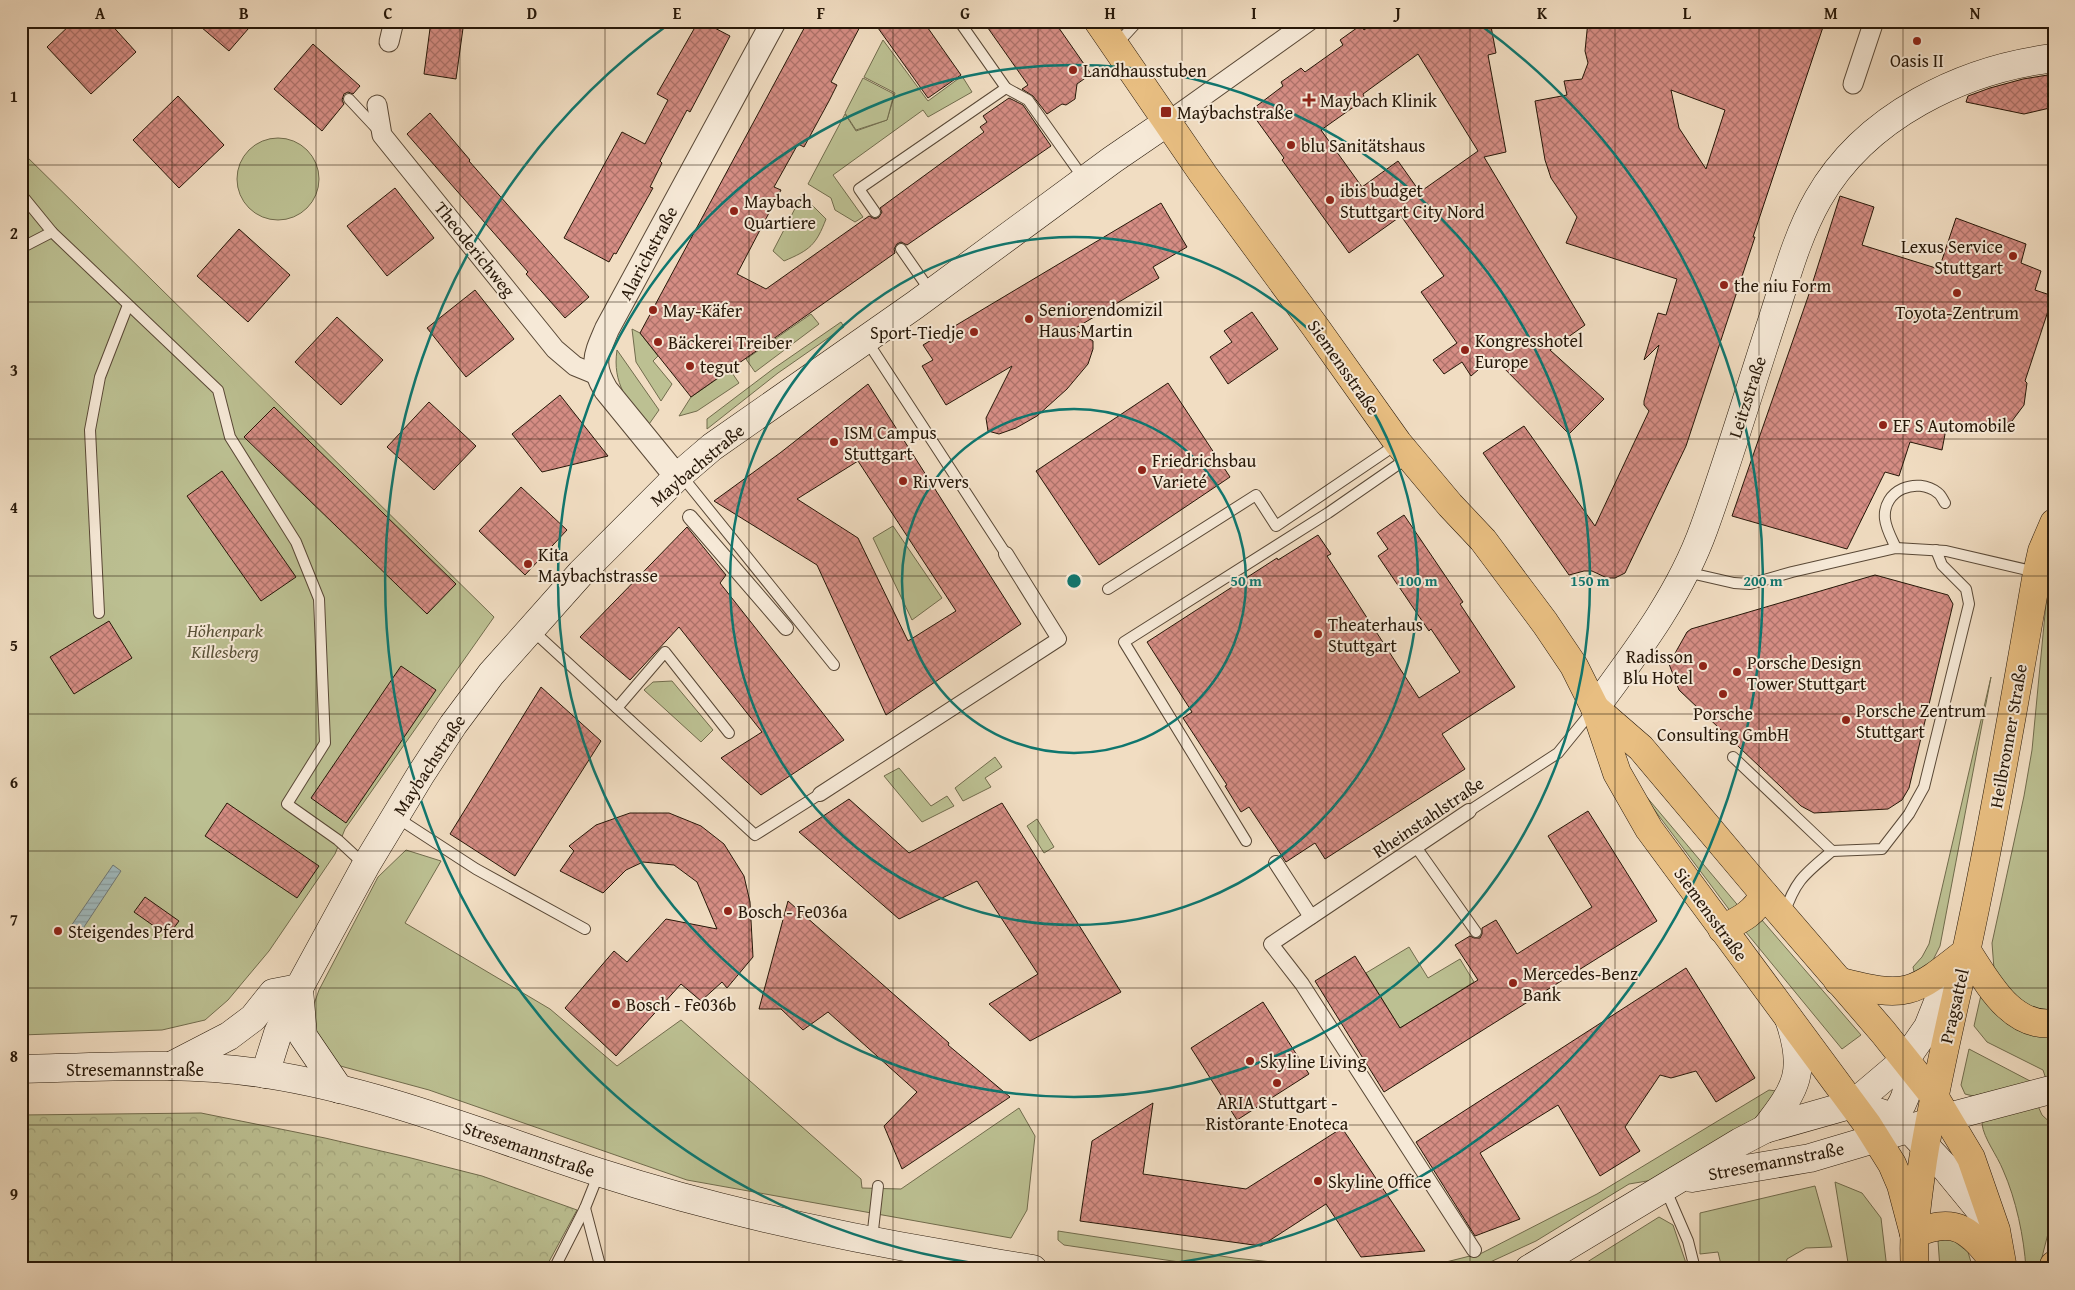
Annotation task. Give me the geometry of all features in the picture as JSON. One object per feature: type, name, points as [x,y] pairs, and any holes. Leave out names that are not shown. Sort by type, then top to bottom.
[{"type":"main road","name":"Siemensstraße","points":[[1098,21],[1166,122],[1404,450],[1450,505],[1483,540],[1545,623],[1574,666],[1595,708],[1617,773],[1650,830],[1722,930],[1853,1104]]},
{"type":"main road","name":"Leitzstraße","points":[[1595,708],[1647,638],[1666,608],[1704,530],[1792,259],[1818,198],[1836,173],[1854,153],[1875,133],[1917,103],[1944,88],[1972,77],[2001,68],[2054,58]]},
{"type":"main road","name":"Maybachstraße","points":[[265,1074],[278,1034],[299,988],[366,865],[453,725],[491,674],[581,573],[679,475],[712,447],[932,293],[1084,180],[1166,122]]},
{"type":"main road","name":"Heilbronner Straße","points":[[1967,951],[2009,738],[2037,573],[2042,551],[2054,522]]},
{"type":"main road","name":"Siemensstraße","points":[[1595,708],[1641,748],[1838,981]]},
{"type":"main road","points":[[1722,930],[1750,914],[1758,906],[1764,894]]},
{"type":"main road","points":[[1838,981],[1876,991],[1900,992],[1915,988],[1938,974],[1967,951],[1998,998],[2021,1017],[2046,1024],[2054,1023]]},
{"type":"main road","name":"Pragsattel","points":[[1853,1104],[1905,1060],[1928,1027],[1938,1002],[1967,951]]},
{"type":"main road","name":"Pragsattel","points":[[1914,1234],[1901,1185],[1967,951]]},
{"type":"main road","name":"Pragsattel","points":[[1838,981],[1905,1060],[1917,1124],[1914,1234],[1916,1269]]},
{"type":"main road","points":[[171,1066],[229,1036],[252,1018],[273,993],[299,988],[303,1036],[339,1089]]},
{"type":"main road","points":[[1765,1129],[1795,1086],[1798,1072],[1797,1042],[1789,1019]]},
{"type":"main road","points":[[1905,1060],[1909,1077],[1908,1089],[1917,1124],[1996,1230]]},
{"type":"main road","name":"Stresemannstraße","points":[[21,1068],[171,1066],[265,1074],[339,1089],[417,1111],[673,1196],[743,1214],[872,1242],[1027,1268]]},
{"type":"main road","points":[[1917,1124],[2054,1089]]},
{"type":"main road","name":"Pragsattel","points":[[1853,1104],[1917,1124],[1971,1158],[1996,1230],[2002,1269]]},
{"type":"main road","name":"Stresemannstraße","points":[[1529,1269],[1740,1142],[1765,1129],[1853,1104]]},
{"type":"main road","name":"Stresemannstraße","points":[[1669,1185],[1708,1174],[1810,1158],[1917,1124]]},
{"type":"main road","points":[[1914,1234],[1931,1227],[1949,1224],[1964,1230],[1982,1246],[2002,1269]]},
{"type":"main road","points":[[2053,1269],[2054,1265]]},
{"type":"street","points":[[389,42],[394,21]]},
{"type":"street","name":"Alarichstraße","points":[[597,375],[597,354],[608,329],[774,21]]},
{"type":"street","points":[[1853,84],[1874,21]]},
{"type":"street","name":"Maybachstraße","points":[[1166,122],[1302,23]]},
{"type":"street","name":"Theoderichweg","points":[[377,105],[382,135],[556,350],[575,366],[597,375]]},
{"type":"street","points":[[597,375],[625,414],[679,475]]},
{"type":"street","points":[[690,517],[786,628]]},
{"type":"street","points":[[820,794],[1059,639],[1006,554]]},
{"type":"street","name":"Rheinstahlstraße","points":[[1470,811],[1271,944],[1302,984],[1474,1250]]},
{"type":"street","points":[[1276,863],[1311,917]]},
{"type":"lane","points":[[959,21],[1006,88],[1028,100],[1084,180]]},
{"type":"lane","points":[[1114,46],[1138,21]]},
{"type":"lane","points":[[875,212],[859,189],[1006,88]]},
{"type":"lane","points":[[349,99],[382,135]]},
{"type":"lane","points":[[21,194],[52,232],[218,390],[230,437],[296,542],[319,599],[325,743],[287,804],[338,840],[366,865]]},
{"type":"lane","points":[[21,248],[52,232]]},
{"type":"lane","points":[[901,249],[932,293]]},
{"type":"lane","points":[[100,613],[90,430],[100,377],[128,305]]},
{"type":"lane","points":[[866,339],[1006,554]]},
{"type":"lane","points":[[1108,589],[1256,495],[1276,526],[1404,450]]},
{"type":"lane","points":[[1246,841],[1124,642],[1328,512],[1404,450]]},
{"type":"lane","points":[[679,475],[834,665]]},
{"type":"lane","points":[[1896,548],[1884,517],[1890,497],[1900,489],[1920,485],[1938,493],[1945,503]]},
{"type":"lane","points":[[1685,571],[1734,584],[1750,584],[1792,572],[1896,548],[1936,550],[2037,573]]},
{"type":"lane","points":[[1783,917],[1790,896],[1800,878],[1832,851],[1882,849],[1893,838],[1924,787],[1969,604],[1966,589],[1942,565],[1936,550]]},
{"type":"lane","points":[[530,628],[755,834],[820,794]]},
{"type":"lane","points":[[617,708],[666,652],[729,733]]},
{"type":"lane","name":"Rheinstahlstraße","points":[[1470,811],[1558,753],[1595,708]]},
{"type":"lane","points":[[1732,757],[1832,851]]},
{"type":"lane","points":[[395,817],[476,869],[585,929]]},
{"type":"lane","points":[[1416,847],[1476,932]]},
{"type":"lane","points":[[554,1269],[585,1208],[599,1172]]},
{"type":"lane","points":[[1669,1185],[1688,1241],[1695,1269]]},
{"type":"lane","points":[[872,1242],[878,1186]]},
{"type":"lane","points":[[585,1208],[601,1269]]},
{"type":"green space","points":[[883,40],[928,101],[962,76],[972,92],[928,117],[923,110],[833,175],[863,217],[855,222],[835,210],[831,198],[808,184],[845,114],[856,131],[887,120],[895,93],[864,77]]},
{"type":"green space","points":[[863,78],[894,94],[887,120],[856,130],[845,113]]},
{"type":"green space","points":[[278,138],[294,141],[307,150],[316,163],[319,179],[316,195],[307,208],[294,217],[278,220],[262,217],[249,208],[240,195],[237,179],[240,163],[249,150],[262,141]]},
{"type":"green space","name":"Höhenpark Killesberg","points":[[21,151],[494,617],[345,829],[335,854],[269,951],[228,1000],[205,1020],[162,1030],[21,1035]]},
{"type":"green space","points":[[802,195],[826,219],[819,235],[811,246],[784,261],[773,251]]},
{"type":"green space","points":[[811,314],[819,324],[755,372],[746,359]]},
{"type":"green space","points":[[841,322],[844,327],[778,373],[707,429],[707,419],[773,369]]},
{"type":"green space","points":[[632,329],[640,333],[658,356],[653,361],[672,384],[661,401],[636,362]]},
{"type":"green space","points":[[617,350],[659,410],[647,427],[623,392],[619,382],[616,362]]},
{"type":"green space","points":[[730,370],[739,383],[697,411],[679,416],[691,397]]},
{"type":"green space","points":[[893,526],[942,598],[912,620],[873,538]]},
{"type":"green space","points":[[2048,590],[2052,596],[2052,637],[2049,638],[2050,815],[2048,887],[2054,887],[2054,1011],[2042,1012],[2019,1003],[1994,969],[1992,943],[2024,796],[2032,750]]},
{"type":"green space","points":[[1991,677],[1940,946],[1931,964],[1915,976],[1913,967],[1922,957],[1929,944]]},
{"type":"green space","points":[[672,681],[713,730],[701,742],[644,690],[653,682]]},
{"type":"green space","points":[[995,757],[1002,767],[985,778],[991,787],[963,801],[955,788]]},
{"type":"green space","points":[[899,768],[931,806],[947,796],[954,806],[922,822],[884,776]]},
{"type":"green space","points":[[1629,776],[1741,909],[1734,916]]},
{"type":"green space","points":[[1037,819],[1054,847],[1044,853],[1027,826]]},
{"type":"green space","points":[[406,850],[441,861],[405,923],[550,1009],[617,1066],[681,1020],[861,1179],[862,1188],[901,1189],[1019,1108],[1035,1136],[1027,1210],[1011,1238],[687,1180],[429,1090],[333,1064],[308,1021],[319,990],[378,877]]},
{"type":"green space","points":[[1761,919],[1861,1035],[1842,1049],[1745,931]]},
{"type":"green space","points":[[1409,947],[1428,978],[1460,959],[1474,982],[1400,1028],[1366,973]]},
{"type":"green space","points":[[1981,995],[2054,1032],[2054,1077],[2046,1079],[2043,1070],[1987,1042],[1974,1026]]},
{"type":"green space","points":[[1969,1049],[2032,1082],[1973,1096],[1965,1094],[1961,1085]]},
{"type":"green space","points":[[1769,1090],[1776,1091],[1757,1118],[1653,1180],[1629,1184],[1536,1241],[1475,1269],[1404,1269],[1438,1264],[1482,1253],[1597,1194]]},
{"type":"green space","points":[[2038,1106],[2042,1115],[2054,1126],[2054,1210],[2039,1269],[2026,1269],[2021,1231],[2012,1193],[1985,1135],[1982,1124],[1983,1121]]},
{"type":"green space","points":[[201,1113],[325,1138],[482,1176],[577,1210],[545,1269],[21,1269],[21,1115]]},
{"type":"green space","points":[[1835,1182],[1862,1193],[1881,1218],[1887,1269],[1849,1269]]},
{"type":"green space","points":[[1815,1186],[1832,1247],[1806,1248],[1787,1259],[1785,1269],[1722,1269],[1718,1252],[1700,1254],[1700,1213]]},
{"type":"green space","points":[[1659,1217],[1673,1225],[1688,1269],[1576,1269]]},
{"type":"green space","points":[[1058,1231],[1234,1258],[1340,1269],[1227,1269],[1064,1245],[1058,1240]]},
{"type":"green space","points":[[1950,1238],[1968,1252],[1973,1269],[1940,1269],[1938,1241]]},
{"type":"water","points":[[113,865],[121,871],[80,933],[71,926]]},
{"type":"building","points":[[74,21],[108,21],[136,52],[91,94],[47,47]]},
{"type":"building","points":[[194,21],[255,21],[229,51]]},
{"type":"building","points":[[431,21],[464,21],[456,79],[424,74]]},
{"type":"building","name":"Maybach Quartiere","points":[[808,21],[863,21],[831,82],[837,85],[829,101],[804,147],[798,144],[774,187],[781,190],[737,274],[766,289],[869,216],[875,219],[879,217],[882,212],[880,208],[984,132],[980,127],[987,122],[983,116],[1009,98],[1023,105],[1051,146],[907,245],[901,242],[897,244],[894,249],[895,253],[691,397],[640,333]]},
{"type":"building","points":[[873,21],[923,21],[961,75],[928,98]]},
{"type":"building","points":[[983,21],[1054,21],[1091,74],[1077,84],[1075,99],[1066,105],[1062,104],[1047,114],[1033,96],[1022,89],[1028,85]]},
{"type":"building","points":[[1376,21],[1490,21],[1496,53],[1488,55],[1506,152],[1484,157],[1585,325],[1550,350],[1604,399],[1569,434],[1493,357],[1471,376],[1462,362],[1444,374],[1433,360],[1457,343],[1421,292],[1444,276],[1401,216],[1349,253],[1282,160],[1284,158],[1250,111],[1283,86],[1281,82],[1301,68],[1305,72],[1343,45],[1340,40],[1361,25],[1364,30]],"holes":[[[1418,54],[1478,151],[1420,192],[1398,161],[1362,187],[1321,130],[1365,99],[1363,94]]]},
{"type":"building","points":[[1588,21],[1825,21],[1686,446],[1625,573],[1615,578],[1607,578],[1592,571],[1569,575],[1483,453],[1524,426],[1595,526],[1649,411],[1644,405],[1644,401],[1659,345],[1644,360],[1658,313],[1666,315],[1677,279],[1566,243],[1577,217],[1551,178],[1545,160],[1535,101],[1567,95],[1564,81],[1582,79],[1588,63],[1585,51]],"holes":[[[1671,90],[1725,110],[1706,169],[1679,128]]]},
{"type":"building","points":[[698,22],[708,28],[709,25],[730,36],[690,112],[687,110],[660,161],[662,163],[650,187],[653,188],[616,254],[614,253],[609,262],[564,238],[622,132],[645,144],[668,100],[657,94]]},
{"type":"building","points":[[313,44],[360,86],[353,94],[348,92],[344,94],[342,100],[344,104],[322,131],[274,89]]},
{"type":"building","points":[[2054,74],[2054,107],[2024,114],[1966,102],[1968,96],[1990,88],[2023,79]]},
{"type":"building","points":[[178,96],[224,145],[179,188],[133,140]]},
{"type":"building","points":[[430,113],[469,161],[589,297],[565,318],[526,274],[528,272],[407,134]]},
{"type":"building","points":[[395,188],[434,238],[387,276],[347,226]]},
{"type":"building","name":"EF S Automobile","points":[[1840,196],[1874,207],[1862,245],[1939,269],[1956,218],[2026,244],[2021,263],[2041,271],[2035,290],[2053,296],[2025,381],[2027,383],[2024,405],[2012,421],[1989,430],[1968,432],[1946,429],[1942,450],[1910,442],[1899,476],[1885,472],[1847,549],[1732,516],[1809,294]]},
{"type":"building","name":"Seniorendomizil Haus Martin","points":[[1161,203],[1187,247],[1153,267],[1159,278],[1074,329],[1093,341],[1093,349],[1088,364],[1067,389],[1037,416],[1016,428],[999,434],[988,431],[986,418],[1012,366],[946,405],[922,366],[933,360],[923,345]]},
{"type":"building","points":[[239,229],[290,275],[248,322],[197,276]]},
{"type":"building","points":[[475,290],[514,339],[466,377],[427,328]]},
{"type":"building","points":[[1252,312],[1278,349],[1228,384],[1210,357],[1232,342],[1224,331]]},
{"type":"building","points":[[337,317],[383,360],[341,405],[295,362]]},
{"type":"building","points":[[1168,383],[1230,477],[1099,565],[1036,471]]},
{"type":"building","points":[[868,384],[1021,624],[886,715],[817,565],[714,501],[780,453]],"holes":[[[858,461],[956,611],[908,641],[858,538],[797,499]]]},
{"type":"building","points":[[560,395],[608,456],[542,472],[512,434]]},
{"type":"building","points":[[429,402],[476,446],[434,490],[387,447]]},
{"type":"building","points":[[274,407],[456,584],[427,614],[244,437]]},
{"type":"building","points":[[222,471],[296,577],[261,601],[187,496]]},
{"type":"building","points":[[521,487],[567,530],[525,575],[479,531]]},
{"type":"building","points":[[1404,515],[1463,602],[1460,604],[1515,687],[1442,734],[1465,769],[1325,859],[1315,843],[1286,862],[1249,807],[1241,812],[1225,786],[1227,785],[1183,718],[1192,712],[1147,642],[1277,558],[1278,560],[1318,535],[1331,554],[1327,556],[1419,698],[1460,672],[1431,629],[1429,631],[1378,556],[1388,549],[1377,533]]},
{"type":"building","points":[[687,527],[726,575],[720,583],[844,740],[761,795],[721,758],[762,732],[679,627],[630,680],[580,637]]},
{"type":"building","name":"Porsche Zentrum Stuttgart","points":[[1875,575],[1948,595],[1953,604],[1909,788],[1902,800],[1888,809],[1814,813],[1801,806],[1679,690],[1669,664],[1687,632],[1691,629]]},
{"type":"building","points":[[109,621],[132,658],[74,694],[50,657]]},
{"type":"building","points":[[401,666],[436,690],[346,823],[311,798]]},
{"type":"building","points":[[541,687],[601,741],[515,876],[450,834]]},
{"type":"building","points":[[849,799],[909,853],[1002,803],[1121,992],[1030,1041],[989,1004],[1038,974],[977,881],[899,919],[799,832]]},
{"type":"building","points":[[227,803],[319,866],[297,898],[205,836]]},
{"type":"building","points":[[1588,811],[1657,921],[1384,1092],[1315,981],[1355,956],[1400,1028],[1478,980],[1455,945],[1470,936],[1480,938],[1482,928],[1496,920],[1517,954],[1592,907],[1548,836]]},
{"type":"building","name":"Bosch - Fe036a","points":[[630,813],[669,813],[701,826],[724,844],[744,876],[750,902],[753,957],[727,988],[722,982],[701,1001],[681,984],[616,1056],[565,1008],[614,951],[627,962],[666,919],[717,929],[697,882],[674,865],[643,862],[626,870],[603,893],[560,871],[574,851],[569,846],[596,825]]},
{"type":"building","points":[[145,897],[179,921],[168,936],[134,912]]},
{"type":"building","points":[[788,901],[949,1043],[948,1045],[1010,1097],[902,1169],[884,1126],[917,1092],[828,1012],[803,1030],[781,1009],[759,1009]]},
{"type":"building","points":[[1686,968],[1755,1078],[1716,1102],[1696,1071],[1671,1078],[1660,1075],[1625,1127],[1640,1151],[1600,1176],[1558,1105],[1480,1153],[1520,1219],[1475,1236],[1416,1142]]},
{"type":"building","name":"Skyline Living","points":[[1263,1002],[1309,1074],[1237,1120],[1191,1048]]},
{"type":"building","name":"Skyline Office","points":[[1153,1103],[1143,1174],[1246,1189],[1342,1128],[1425,1251],[1361,1257],[1326,1204],[1261,1246],[1080,1221],[1092,1141]]},
{"type":"place","name":"Oasis II","points":[[1917,41]]},
{"type":"place","name":"Landhausstuben","points":[[1073,70]]},
{"type":"place","name":"Maybach Klinik","points":[[1309,100]]},
{"type":"place","name":"Maybachstraße","points":[[1166,112]]},
{"type":"place","name":"blu Sanitätshaus","points":[[1291,145]]},
{"type":"place","name":"ibis budget Stuttgart City Nord","points":[[1330,200]]},
{"type":"place","name":"Maybach Quartiere","points":[[734,211]]},
{"type":"place","name":"Lexus Service Stuttgart","points":[[2013,256]]},
{"type":"place","name":"the niu Form","points":[[1724,285]]},
{"type":"place","name":"Toyota-Zentrum","points":[[1957,293]]},
{"type":"place","name":"May-Käfer","points":[[653,310]]},
{"type":"place","name":"Seniorendomizil Haus Martin","points":[[1029,319]]},
{"type":"place","name":"Sport-Tiedje","points":[[974,332]]},
{"type":"place","name":"Bäckerei Treiber","points":[[658,342]]},
{"type":"place","name":"Kongresshotel Europe","points":[[1465,350]]},
{"type":"place","name":"tegut","points":[[690,366]]},
{"type":"place","name":"EF S Automobile","points":[[1883,425]]},
{"type":"place","name":"ISM Campus Stuttgart","points":[[834,442]]},
{"type":"place","name":"Friedrichsbau Varieté","points":[[1142,470]]},
{"type":"place","name":"Rivvers","points":[[903,481]]},
{"type":"place","name":"Kita Maybachstrasse","points":[[528,564]]},
{"type":"place","name":"Theaterhaus Stuttgart","points":[[1318,634]]},
{"type":"place","name":"Radisson Blu Hotel","points":[[1703,666]]},
{"type":"place","name":"Porsche Design Tower Stuttgart","points":[[1737,672]]},
{"type":"place","name":"Porsche Consulting GmbH","points":[[1723,694]]},
{"type":"place","name":"Porsche Zentrum Stuttgart","points":[[1846,720]]},
{"type":"place","name":"Bosch - Fe036a","points":[[728,911]]},
{"type":"place","name":"Steigendes Pferd","points":[[58,931]]},
{"type":"place","name":"Mercedes-Benz Bank","points":[[1513,983]]},
{"type":"place","name":"Bosch - Fe036b","points":[[616,1004]]},
{"type":"place","name":"Skyline Living","points":[[1250,1061]]},
{"type":"place","name":"ARIA Stuttgart - Ristorante Enoteca","points":[[1277,1083]]},
{"type":"place","name":"Skyline Office","points":[[1318,1181]]}]
